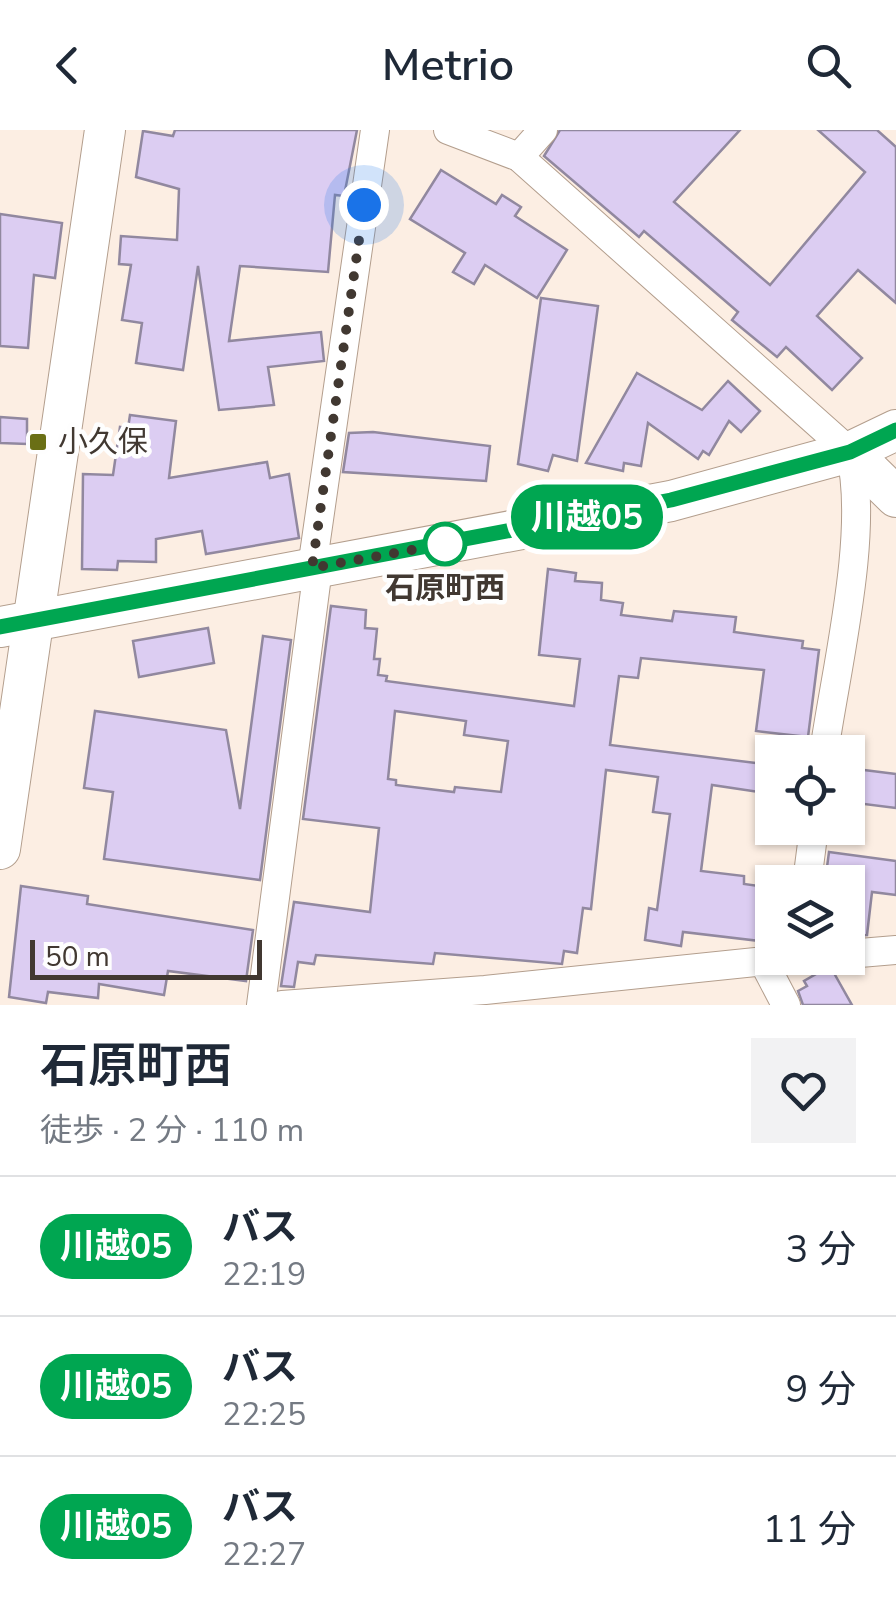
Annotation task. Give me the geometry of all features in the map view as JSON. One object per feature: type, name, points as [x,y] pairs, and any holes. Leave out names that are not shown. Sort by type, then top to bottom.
[{"type":"street","points":[[0,849],[16,623],[105,130]]},
{"type":"street","points":[[261,1005],[375,130]]},
{"type":"street","points":[[448,130],[519,157],[896,497]]},
{"type":"street","points":[[519,157],[543,130]]},
{"type":"street","points":[[16,623],[671,500],[850,452],[896,430]]},
{"type":"street","points":[[826,735],[856,528],[859,487],[850,452]]},
{"type":"street","points":[[865,953],[896,950]]},
{"type":"street","points":[[282,1005],[485,990],[755,962]]},
{"type":"street","points":[[770,975],[786,1005]]},
{"type":"building","points":[[175,130],[357,130],[344,196],[335,195],[328,272],[240,266],[229,341],[321,332],[324,361],[268,367],[274,405],[219,410],[198,266],[183,370],[136,363],[142,323],[122,320],[131,265],[119,264],[121,236],[177,240],[179,189],[136,177],[143,131],[173,136]]},
{"type":"building","points":[[560,130],[740,130],[674,202],[770,285],[865,172],[818,130],[877,130],[896,147],[896,303],[858,270],[817,316],[862,358],[832,390],[786,347],[777,357],[732,320],[738,312],[644,231],[639,237],[544,156]]},
{"type":"building","points":[[441,170],[496,204],[502,195],[521,207],[515,216],[567,250],[537,298],[485,265],[474,284],[453,272],[465,253],[410,219]]},
{"type":"building","points":[[0,214],[62,223],[55,278],[34,275],[28,348],[0,346]]},
{"type":"building","points":[[541,298],[598,306],[577,461],[553,455],[548,471],[518,464]]},
{"type":"building","points":[[637,373],[702,410],[728,381],[760,411],[741,432],[729,421],[709,455],[703,451],[698,459],[648,423],[641,466],[624,463],[623,471],[586,463]]},
{"type":"building","points":[[130,415],[176,421],[169,478],[267,462],[270,478],[289,474],[299,538],[206,554],[202,531],[156,539],[156,562],[118,561],[117,570],[82,569],[83,474],[113,475],[120,427],[128,428]]},
{"type":"building","points":[[0,417],[27,419],[27,444],[0,443]]},
{"type":"building","points":[[373,432],[490,446],[486,481],[343,472],[349,433]]},
{"type":"building","points":[[548,569],[576,573],[575,581],[602,583],[601,600],[623,603],[621,615],[672,621],[674,611],[736,617],[734,632],[803,641],[802,648],[819,650],[808,735],[756,731],[764,670],[641,658],[638,678],[619,676],[610,745],[755,763],[755,791],[712,785],[701,871],[744,876],[744,884],[755,886],[755,940],[683,932],[681,946],[645,940],[649,908],[657,910],[670,814],[653,812],[658,777],[606,770],[591,909],[583,908],[577,953],[564,951],[562,964],[435,953],[433,964],[316,955],[314,964],[298,962],[294,987],[281,986],[294,902],[370,912],[379,828],[303,819],[331,606],[366,610],[365,628],[377,629],[374,659],[380,659],[378,675],[387,676],[386,681],[574,706],[580,659],[539,655]],"holes":[[[395,711],[466,721],[464,735],[508,741],[501,792],[455,787],[454,792],[396,785],[396,780],[388,779]]]},
{"type":"building","points":[[208,628],[214,663],[139,677],[133,641]]},
{"type":"building","points":[[263,636],[291,640],[260,880],[104,859],[113,792],[84,788],[95,711],[226,730],[240,809]]},
{"type":"building","points":[[865,770],[896,774],[896,808],[865,804]]},
{"type":"building","points":[[829,852],[896,861],[896,895],[872,892],[867,935],[865,865],[827,865]]},
{"type":"building","points":[[21,886],[88,896],[87,904],[253,930],[246,981],[168,971],[164,995],[99,984],[98,998],[48,992],[46,1003],[9,997]]},
{"type":"building","points":[[814,975],[835,975],[852,1005],[803,1005],[798,991],[807,986],[804,981]]},
{"type":"bus line","name":"川越05","points":[[0,627],[671,500],[793,470],[850,452],[896,430]]},
{"type":"place","name":"小久保","points":[[38,442]]},
{"type":"place","name":"石原町西","points":[[445,544]]},
{"type":"route","points":[[364,205],[312,568],[445,544]]}]
